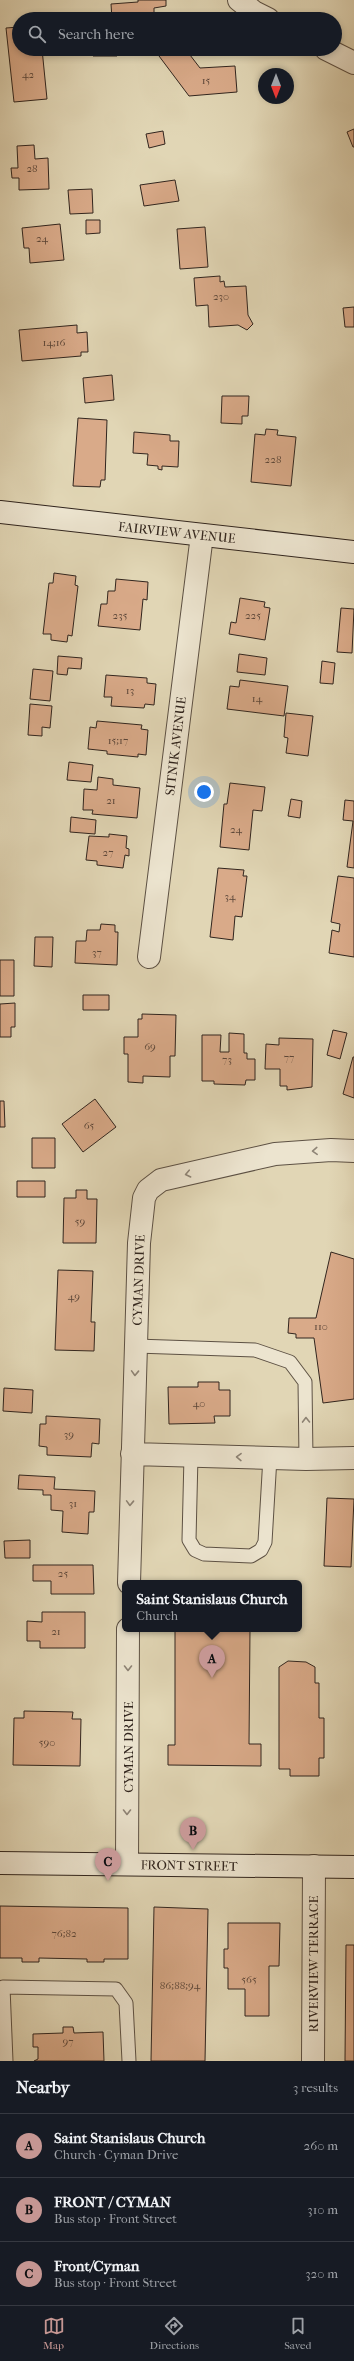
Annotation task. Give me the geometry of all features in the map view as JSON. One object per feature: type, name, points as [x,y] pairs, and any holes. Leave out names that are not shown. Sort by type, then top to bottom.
[{"type":"street","points":[[239,0],[254,12]]},
{"type":"street","points":[[340,56],[354,63]]},
{"type":"street","name":"FAIRVIEW AVENUE","points":[[0,512],[354,552]]},
{"type":"street","name":"SITNIK AVENUE","points":[[149,957],[202,535]]},
{"type":"street","name":"CYMAN DRIVE","points":[[129,1580],[140,1224],[148,1190],[161,1180],[275,1154],[331,1150],[354,1151]]},
{"type":"street","points":[[132,1454],[306,1459],[354,1458]]},
{"type":"street","name":"CYMAN DRIVE","points":[[127,1864],[128,1632]]},
{"type":"street","name":"FRONT STREET","points":[[0,1863],[354,1866]]},
{"type":"street","name":"RIVERVIEW TERRACE","points":[[313,2061],[314,1866]]},
{"type":"lane","points":[[136,1346],[255,1350],[290,1362],[305,1382],[306,1459]]},
{"type":"lane","points":[[191,1456],[189,1540],[194,1550],[204,1554],[251,1556],[261,1550],[265,1542],[270,1457]]},
{"type":"lane","points":[[6,2061],[3,1987],[116,1988],[126,2003],[129,2061]]},
{"type":"building","points":[[138,0],[166,0],[166,6],[154,8],[154,12],[112,12],[111,4],[138,2]]},
{"type":"building","points":[[6,28],[12,28],[12,56],[43,56],[47,99],[14,102]]},
{"type":"building","points":[[159,56],[191,56],[200,68],[235,66],[237,92],[189,96]]},
{"type":"building","points":[[354,129],[354,147],[353,147],[347,132]]},
{"type":"building","points":[[163,131],[165,144],[149,148],[146,134]]},
{"type":"building","points":[[34,145],[35,159],[48,158],[49,189],[19,190],[19,178],[12,178],[11,168],[18,168],[17,146]]},
{"type":"building","points":[[175,180],[179,201],[144,206],[140,185]]},
{"type":"building","points":[[92,189],[93,213],[70,214],[68,190]]},
{"type":"building","points":[[86,220],[100,220],[100,233],[86,234]]},
{"type":"building","points":[[60,224],[64,260],[30,263],[29,248],[24,248],[22,228]]},
{"type":"building","points":[[205,227],[208,267],[180,269],[177,229]]},
{"type":"building","points":[[220,276],[220,282],[224,281],[225,287],[246,286],[248,315],[253,324],[247,330],[238,325],[209,327],[208,305],[196,306],[194,278]]},
{"type":"building","points":[[354,307],[354,327],[345,327],[343,308]]},
{"type":"building","points":[[77,325],[77,333],[87,332],[88,352],[81,352],[81,356],[22,361],[19,330]]},
{"type":"building","points":[[112,375],[114,400],[85,403],[83,378]]},
{"type":"building","points":[[222,396],[249,396],[248,416],[242,416],[242,424],[221,423]]},
{"type":"building","points":[[78,418],[107,420],[105,480],[101,480],[100,487],[73,486]]},
{"type":"building","points":[[266,429],[278,430],[277,435],[296,437],[291,486],[251,482],[255,434],[265,435]]},
{"type":"building","points":[[134,432],[170,435],[170,441],[179,441],[178,467],[162,466],[162,470],[158,469],[158,466],[147,465],[148,454],[133,453]]},
{"type":"building","points":[[54,573],[76,576],[75,585],[78,586],[72,636],[68,635],[67,642],[51,640],[51,634],[43,634],[49,583],[53,583]]},
{"type":"building","points":[[116,579],[148,582],[147,600],[143,599],[140,630],[98,626],[101,604],[107,604],[108,591],[115,591]]},
{"type":"building","points":[[240,598],[265,602],[264,607],[270,608],[265,640],[229,634],[231,622],[236,623]]},
{"type":"building","points":[[341,608],[354,609],[352,653],[337,652]]},
{"type":"building","points":[[239,654],[267,658],[265,675],[237,672]]},
{"type":"building","points":[[58,656],[82,658],[81,669],[68,668],[67,675],[57,674]]},
{"type":"building","points":[[322,661],[335,663],[333,684],[320,683]]},
{"type":"building","points":[[33,669],[53,671],[50,701],[30,699]]},
{"type":"building","points":[[106,675],[147,678],[147,683],[156,684],[154,705],[145,704],[144,708],[111,706],[112,697],[104,697]]},
{"type":"building","points":[[240,680],[288,686],[284,716],[227,709],[230,686],[239,687]]},
{"type":"building","points":[[30,704],[52,706],[50,728],[42,727],[42,736],[28,735]]},
{"type":"building","points":[[286,713],[313,716],[308,756],[286,753],[288,738],[284,737]]},
{"type":"building","points":[[97,721],[142,725],[141,729],[148,730],[146,755],[138,754],[138,757],[107,754],[107,751],[88,749],[90,727],[96,728]]},
{"type":"building","points":[[69,762],[93,765],[91,782],[67,780]]},
{"type":"building","points":[[98,777],[113,779],[113,785],[140,788],[137,818],[92,814],[93,810],[83,810],[84,789],[97,790]]},
{"type":"building","points":[[230,783],[265,787],[262,811],[253,810],[249,850],[220,847],[224,804],[227,804]]},
{"type":"building","points":[[291,799],[302,801],[300,818],[288,816]]},
{"type":"building","points":[[345,800],[354,801],[354,868],[347,867],[353,821],[343,820]]},
{"type":"building","points":[[71,817],[96,820],[95,834],[70,832]]},
{"type":"building","points":[[109,834],[127,836],[126,848],[129,849],[129,856],[125,855],[123,868],[97,865],[97,861],[86,860],[89,836],[109,837]]},
{"type":"building","points":[[218,868],[244,870],[243,876],[247,876],[242,917],[235,916],[233,940],[210,937]]},
{"type":"building","points":[[338,876],[354,878],[354,957],[329,953],[332,930],[339,932],[340,924],[331,922]]},
{"type":"building","points":[[101,924],[115,925],[115,932],[118,932],[117,965],[75,963],[76,941],[86,941],[87,930],[100,930]]},
{"type":"building","points":[[35,937],[53,937],[52,967],[34,966]]},
{"type":"building","points":[[0,960],[14,960],[14,996],[0,996]]},
{"type":"building","points":[[83,995],[109,995],[109,1010],[83,1010]]},
{"type":"building","points":[[15,1003],[15,1027],[11,1027],[11,1037],[0,1037],[0,1004]]},
{"type":"building","points":[[142,1014],[176,1015],[175,1056],[170,1056],[170,1077],[143,1076],[143,1083],[128,1082],[128,1054],[124,1054],[124,1037],[138,1037],[138,1019],[142,1019]]},
{"type":"building","points":[[333,1030],[347,1033],[340,1059],[327,1055]]},
{"type":"building","points":[[229,1033],[244,1034],[244,1053],[247,1053],[247,1059],[255,1059],[255,1080],[246,1080],[245,1085],[214,1084],[214,1081],[202,1081],[202,1035],[221,1035],[220,1052],[229,1052]]},
{"type":"building","points":[[279,1038],[313,1039],[312,1087],[287,1090],[287,1086],[280,1086],[280,1069],[265,1069],[266,1044],[279,1045]]},
{"type":"building","points":[[354,1057],[354,1098],[343,1094]]},
{"type":"building","points":[[95,1099],[116,1127],[83,1152],[62,1124]]},
{"type":"building","points":[[0,1101],[4,1101],[5,1127],[0,1127]]},
{"type":"building","points":[[32,1138],[55,1138],[55,1168],[32,1168]]},
{"type":"building","points":[[17,1181],[45,1181],[45,1197],[17,1197]]},
{"type":"building","points":[[76,1190],[87,1190],[87,1199],[97,1199],[96,1243],[63,1243],[64,1198],[76,1198]]},
{"type":"building","points":[[331,1252],[354,1259],[354,1399],[323,1403],[314,1338],[296,1338],[296,1334],[288,1333],[289,1318],[316,1318]]},
{"type":"building","points":[[58,1270],[93,1271],[91,1322],[95,1322],[94,1351],[55,1350]]},
{"type":"building","points":[[198,1382],[219,1382],[219,1390],[230,1390],[230,1416],[214,1416],[215,1423],[169,1424],[168,1387],[198,1387]]},
{"type":"building","points":[[4,1388],[33,1390],[32,1413],[3,1411]]},
{"type":"building","points":[[46,1416],[100,1419],[99,1444],[92,1443],[91,1457],[47,1455],[47,1447],[39,1446],[40,1424],[46,1424]]},
{"type":"building","points":[[19,1475],[55,1477],[54,1489],[95,1491],[94,1512],[89,1512],[88,1534],[62,1532],[63,1511],[51,1510],[51,1495],[43,1495],[43,1490],[18,1489]]},
{"type":"building","points":[[327,1498],[354,1499],[351,1567],[324,1566]]},
{"type":"building","points":[[30,1540],[30,1558],[5,1558],[4,1541]]},
{"type":"building","points":[[33,1565],[93,1565],[94,1594],[51,1594],[51,1581],[33,1581]]},
{"type":"building","points":[[42,1612],[85,1612],[85,1648],[40,1648],[40,1641],[27,1641],[27,1621],[42,1622]]},
{"type":"building","points":[[175,1632],[250,1632],[249,1744],[261,1744],[261,1766],[168,1765],[168,1745],[175,1745]]},
{"type":"building","points":[[288,1661],[306,1662],[315,1667],[315,1683],[319,1683],[319,1718],[324,1718],[324,1758],[319,1758],[319,1776],[290,1776],[290,1769],[279,1769],[279,1667]]},
{"type":"building","points":[[24,1711],[73,1712],[72,1719],[81,1719],[80,1766],[13,1765],[14,1718],[24,1718]]},
{"type":"building","points":[[0,1906],[128,1908],[128,1959],[104,1959],[104,1962],[87,1962],[87,1959],[39,1958],[39,1962],[22,1962],[22,1958],[0,1958]]},
{"type":"building","points":[[154,1907],[208,1909],[205,2061],[151,2061]]},
{"type":"building","points":[[228,1923],[280,1923],[279,1966],[269,1966],[269,2016],[245,2016],[245,1989],[228,1989],[228,1968],[224,1968],[224,1949],[228,1949]]},
{"type":"building","points":[[346,1945],[354,1945],[354,2061],[345,2061]]},
{"type":"building","points":[[63,2027],[73,2027],[74,2033],[103,2032],[104,2061],[34,2061],[38,2059],[38,2047],[33,2047],[33,2034],[63,2033]]},
{"type":"place","name":"Saint Stanislaus Church","points":[[212,1678]]},
{"type":"place","name":"FRONT / CYMAN","points":[[193,1850]]},
{"type":"place","name":"Front/Cyman","points":[[108,1881]]}]
